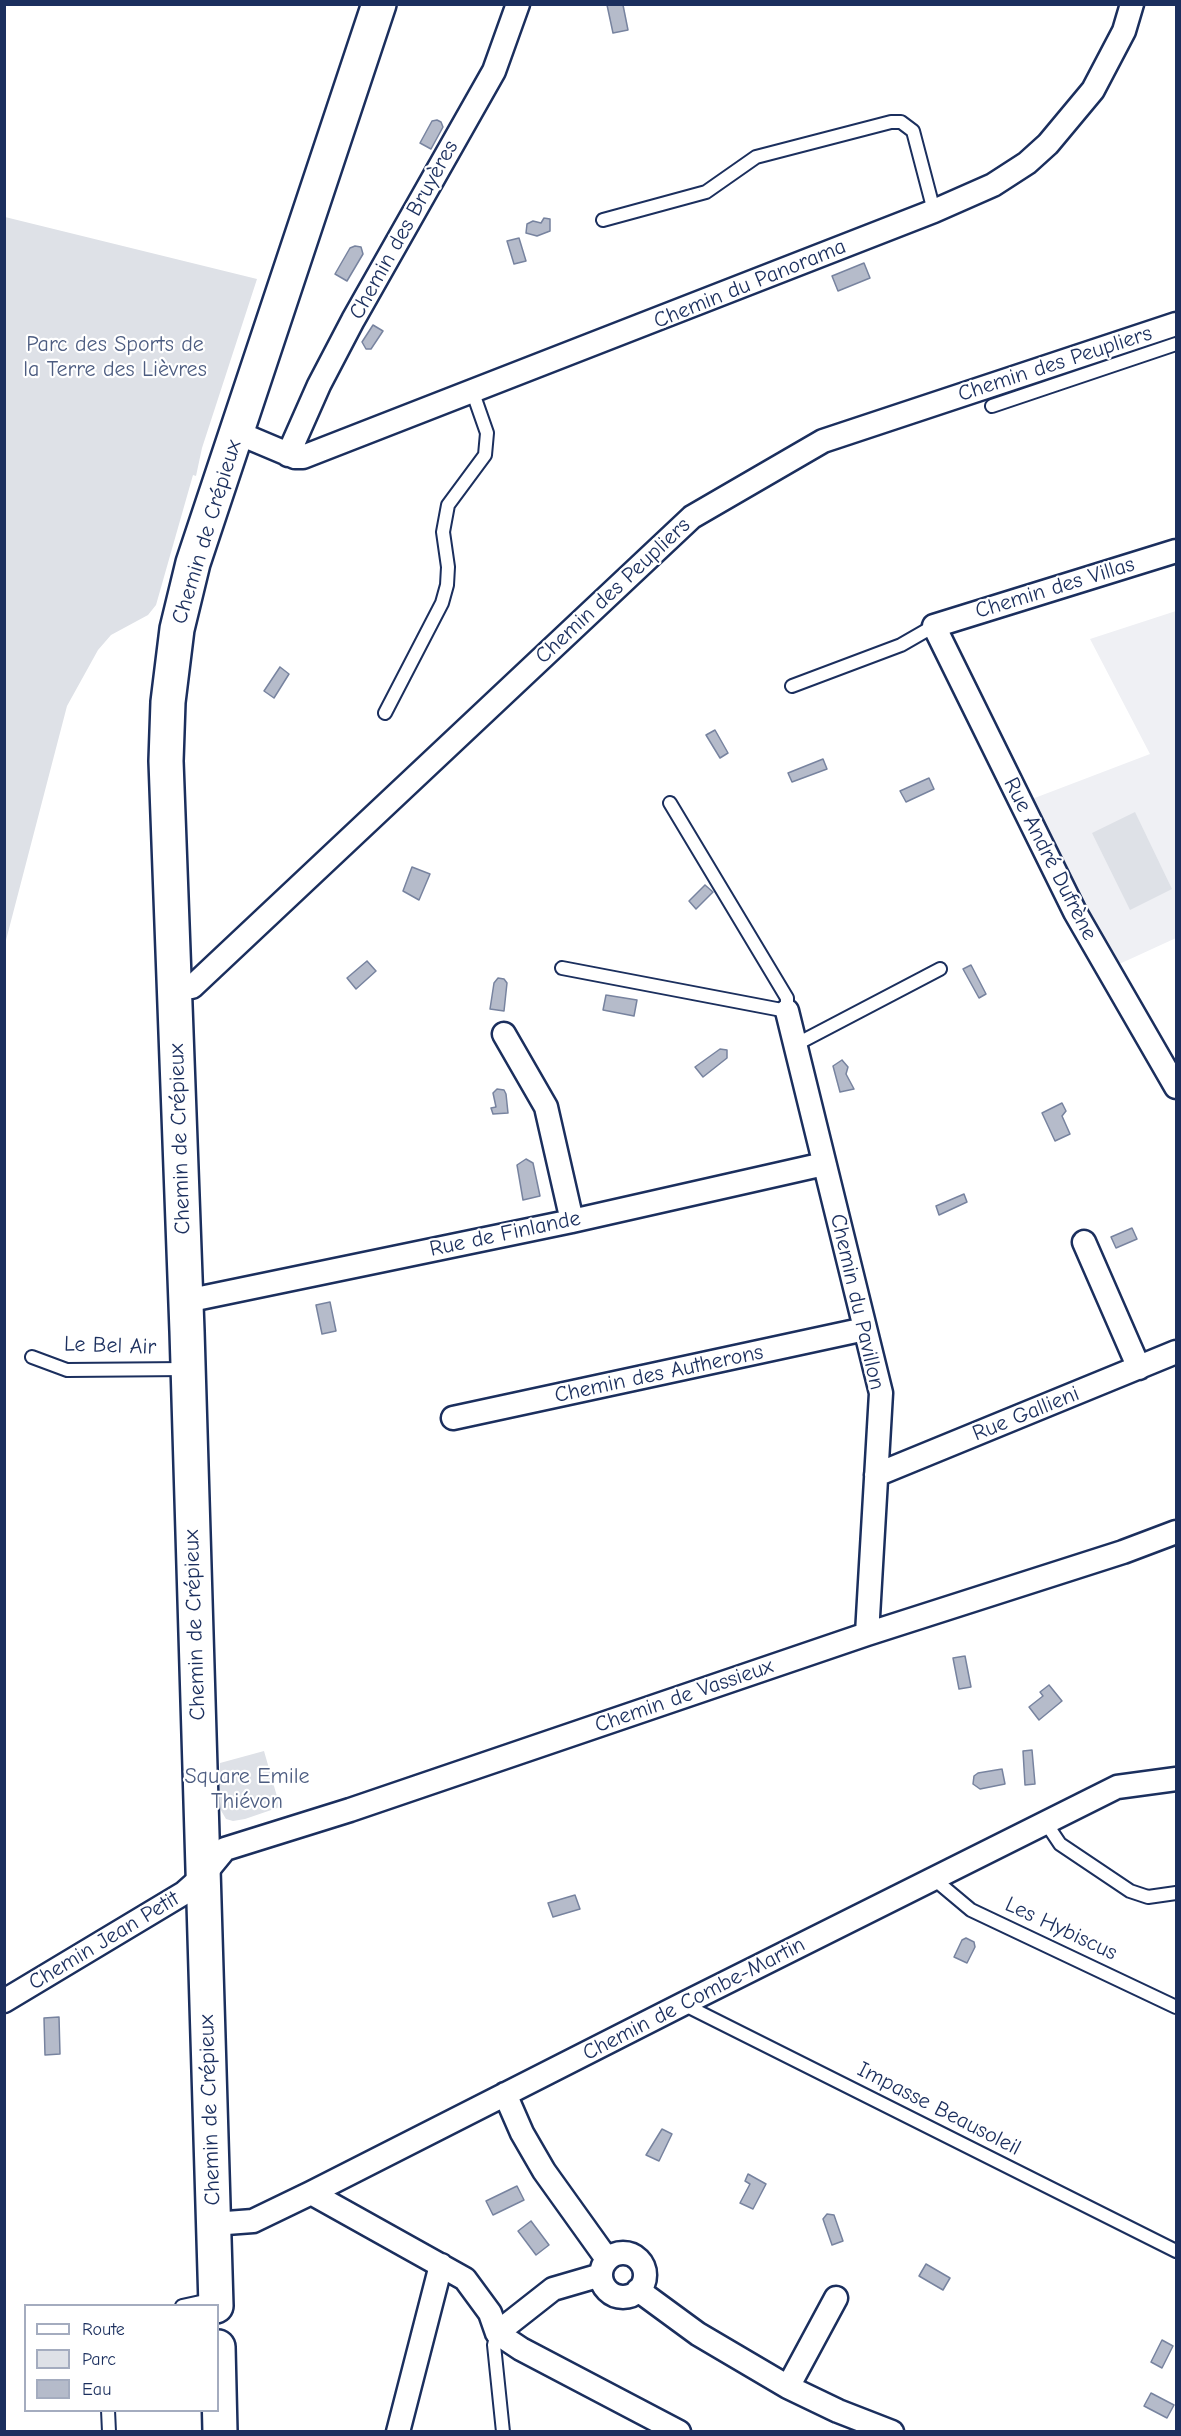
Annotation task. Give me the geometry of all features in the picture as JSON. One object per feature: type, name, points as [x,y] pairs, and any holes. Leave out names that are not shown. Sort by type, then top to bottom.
[{"type":"street","name":"Chemin de Crépieux","points":[[216,2302],[186,1301],[166,761],[168,702],[177,629],[193,563],[380,4]]},
{"type":"street","name":"Chemin des Bruyères","points":[[288,455],[319,385],[353,320],[494,71],[518,4]]},
{"type":"street","name":"Chemin du Panorama","points":[[288,455],[303,457],[473,393],[934,211],[1012,174],[1048,144],[1093,90],[1124,31],[1132,4]]},
{"type":"street","name":"Chemin des Peupliers","points":[[175,988],[192,987],[692,516],[823,441],[1176,324]]},
{"type":"street","points":[[238,433],[288,455]]},
{"type":"street","name":"Chemin des Villas","points":[[934,626],[1176,551]]},
{"type":"street","name":"Rue André Dufrène","points":[[934,626],[1075,912],[1176,1087]]},
{"type":"street","name":"Chemin du Pavillon","points":[[787,1011],[881,1393],[867,1634]]},
{"type":"street","points":[[504,1034],[546,1107],[572,1221]]},
{"type":"street","name":"Rue de Finlande","points":[[186,1301],[572,1221],[824,1164]]},
{"type":"street","points":[[1084,1242],[1139,1368]]},
{"type":"street","name":"Chemin des Autherons","points":[[453,1418],[865,1329]]},
{"type":"street","name":"Rue Gallieni","points":[[876,1475],[1176,1352]]},
{"type":"street","name":"Chemin de Vassieux","points":[[202,1877],[225,1849],[350,1810],[867,1634],[1124,1552],[1176,1532]]},
{"type":"street","name":"Chemin de Combe-Martin","points":[[213,2224],[253,2221],[1117,1787],[1176,1779]]},
{"type":"street","name":"Chemin Jean Petit","points":[[4,2001],[168,1904],[202,1877]]},
{"type":"street","points":[[497,2333],[553,2289],[604,2267],[614,2255],[628,2253],[641,2262],[645,2277],[638,2290],[626,2296],[611,2294],[602,2283],[604,2267],[522,2133],[505,2094]]},
{"type":"street","points":[[310,2193],[465,2279],[490,2313],[497,2333],[521,2349],[679,2432]]},
{"type":"street","points":[[398,2432],[441,2265]]},
{"type":"street","points":[[638,2290],[698,2334],[788,2388],[892,2432]]},
{"type":"street","points":[[788,2388],[836,2298]]},
{"type":"street","points":[[219,2390],[220,2432]]},
{"type":"lane","points":[[603,220],[706,192],[756,157],[901,122],[913,131],[934,211]]},
{"type":"lane","points":[[992,406],[1176,344]]},
{"type":"lane","points":[[385,713],[442,603],[447,585],[448,567],[443,532],[448,505],[485,455],[487,433],[473,393]]},
{"type":"lane","points":[[792,686],[901,645],[934,626]]},
{"type":"lane","points":[[562,968],[787,1011],[787,998],[670,803]]},
{"type":"lane","points":[[795,1045],[940,969]]},
{"type":"lane","name":"Le Bel Air","points":[[32,1357],[67,1370],[188,1369]]},
{"type":"lane","points":[[1046,1823],[1060,1844],[1131,1891],[1148,1897],[1176,1893]]},
{"type":"lane","name":"Les Hybiscus","points":[[934,1879],[971,1910],[1176,2007]]},
{"type":"lane","name":"Impasse Beausoleil","points":[[682,2004],[1176,2251]]},
{"type":"lane","points":[[199,2304],[216,2302]]},
{"type":"lane","points":[[497,2333],[494,2345],[503,2432]]},
{"type":"lane","points":[[108,2412],[109,2432]]},
{"type":"shaded area","points":[[1176,611],[1176,938],[1115,966],[1032,799],[1150,754],[1090,639]]},
{"type":"green space","name":"Parc des Sports de la Terre des Lièvres","points":[[5,217],[257,279],[202,448],[196,476],[193,475],[156,605],[148,615],[111,635],[98,650],[67,706],[5,944]]},
{"type":"green space","points":[[1135,812],[1172,889],[1130,910],[1092,833]]},
{"type":"green space","name":"Square Emile Thiévon","points":[[264,1751],[280,1807],[245,1819],[233,1821],[226,1819],[219,1807],[220,1763]]},
{"type":"water","points":[[607,5],[623,5],[628,30],[613,33]]},
{"type":"water","points":[[437,120],[443,127],[431,149],[420,143],[432,121]]},
{"type":"water","points":[[544,218],[550,219],[550,231],[537,236],[526,233],[527,224],[533,221],[541,223]]},
{"type":"water","points":[[519,238],[526,261],[514,264],[507,241]]},
{"type":"water","points":[[361,247],[363,254],[347,281],[335,274],[350,248]]},
{"type":"water","points":[[864,263],[870,278],[838,291],[832,276]]},
{"type":"water","points":[[373,325],[383,331],[371,349],[366,349],[362,342]]},
{"type":"water","points":[[280,667],[289,674],[274,698],[264,691]]},
{"type":"water","points":[[715,730],[728,753],[720,758],[706,735]]},
{"type":"water","points":[[823,759],[827,769],[792,782],[788,773]]},
{"type":"water","points":[[929,778],[934,789],[906,802],[900,791]]},
{"type":"water","points":[[412,867],[430,874],[419,900],[403,891]]},
{"type":"water","points":[[705,885],[713,892],[696,909],[689,901]]},
{"type":"water","points":[[367,961],[376,971],[356,989],[347,978]]},
{"type":"water","points":[[971,965],[986,994],[979,998],[963,969]]},
{"type":"water","points":[[498,978],[504,979],[507,983],[504,1011],[490,1009],[494,983]]},
{"type":"water","points":[[606,995],[637,1000],[634,1016],[603,1010]]},
{"type":"water","points":[[720,1049],[727,1050],[727,1058],[703,1077],[695,1067]]},
{"type":"water","points":[[842,1060],[848,1067],[846,1074],[854,1089],[840,1092],[833,1066]]},
{"type":"water","points":[[497,1089],[504,1090],[506,1094],[508,1113],[493,1114],[491,1108],[496,1107],[493,1093]]},
{"type":"water","points":[[1062,1103],[1066,1111],[1062,1116],[1070,1134],[1055,1141],[1042,1113]]},
{"type":"water","points":[[526,1159],[533,1163],[540,1196],[523,1200],[517,1165]]},
{"type":"water","points":[[964,1194],[967,1202],[939,1215],[936,1206]]},
{"type":"water","points":[[1132,1228],[1137,1239],[1116,1248],[1111,1237]]},
{"type":"water","points":[[330,1302],[336,1331],[322,1334],[316,1305]]},
{"type":"water","points":[[965,1656],[971,1687],[959,1689],[953,1658]]},
{"type":"water","points":[[1049,1685],[1062,1701],[1039,1720],[1029,1707],[1043,1696],[1040,1692]]},
{"type":"water","points":[[1032,1750],[1035,1784],[1025,1785],[1023,1751]]},
{"type":"water","points":[[1002,1769],[1005,1784],[980,1789],[973,1784],[974,1776],[978,1773]]},
{"type":"water","points":[[575,1895],[580,1909],[553,1917],[548,1903]]},
{"type":"water","points":[[966,1938],[974,1942],[975,1947],[967,1963],[954,1957],[962,1940]]},
{"type":"water","points":[[59,2017],[60,2054],[45,2055],[44,2018]]},
{"type":"water","points":[[662,2129],[672,2134],[659,2161],[646,2155]]},
{"type":"water","points":[[748,2174],[766,2184],[753,2209],[740,2203],[750,2184],[745,2181]]},
{"type":"water","points":[[517,2186],[524,2200],[493,2215],[486,2201]]},
{"type":"water","points":[[827,2214],[834,2215],[843,2241],[832,2245],[823,2219]]},
{"type":"water","points":[[531,2221],[549,2245],[536,2255],[518,2231]]},
{"type":"water","points":[[926,2264],[950,2278],[943,2290],[919,2276]]},
{"type":"water","points":[[1162,2340],[1173,2346],[1162,2368],[1151,2362]]},
{"type":"water","points":[[1151,2393],[1174,2405],[1167,2418],[1144,2406]]}]
